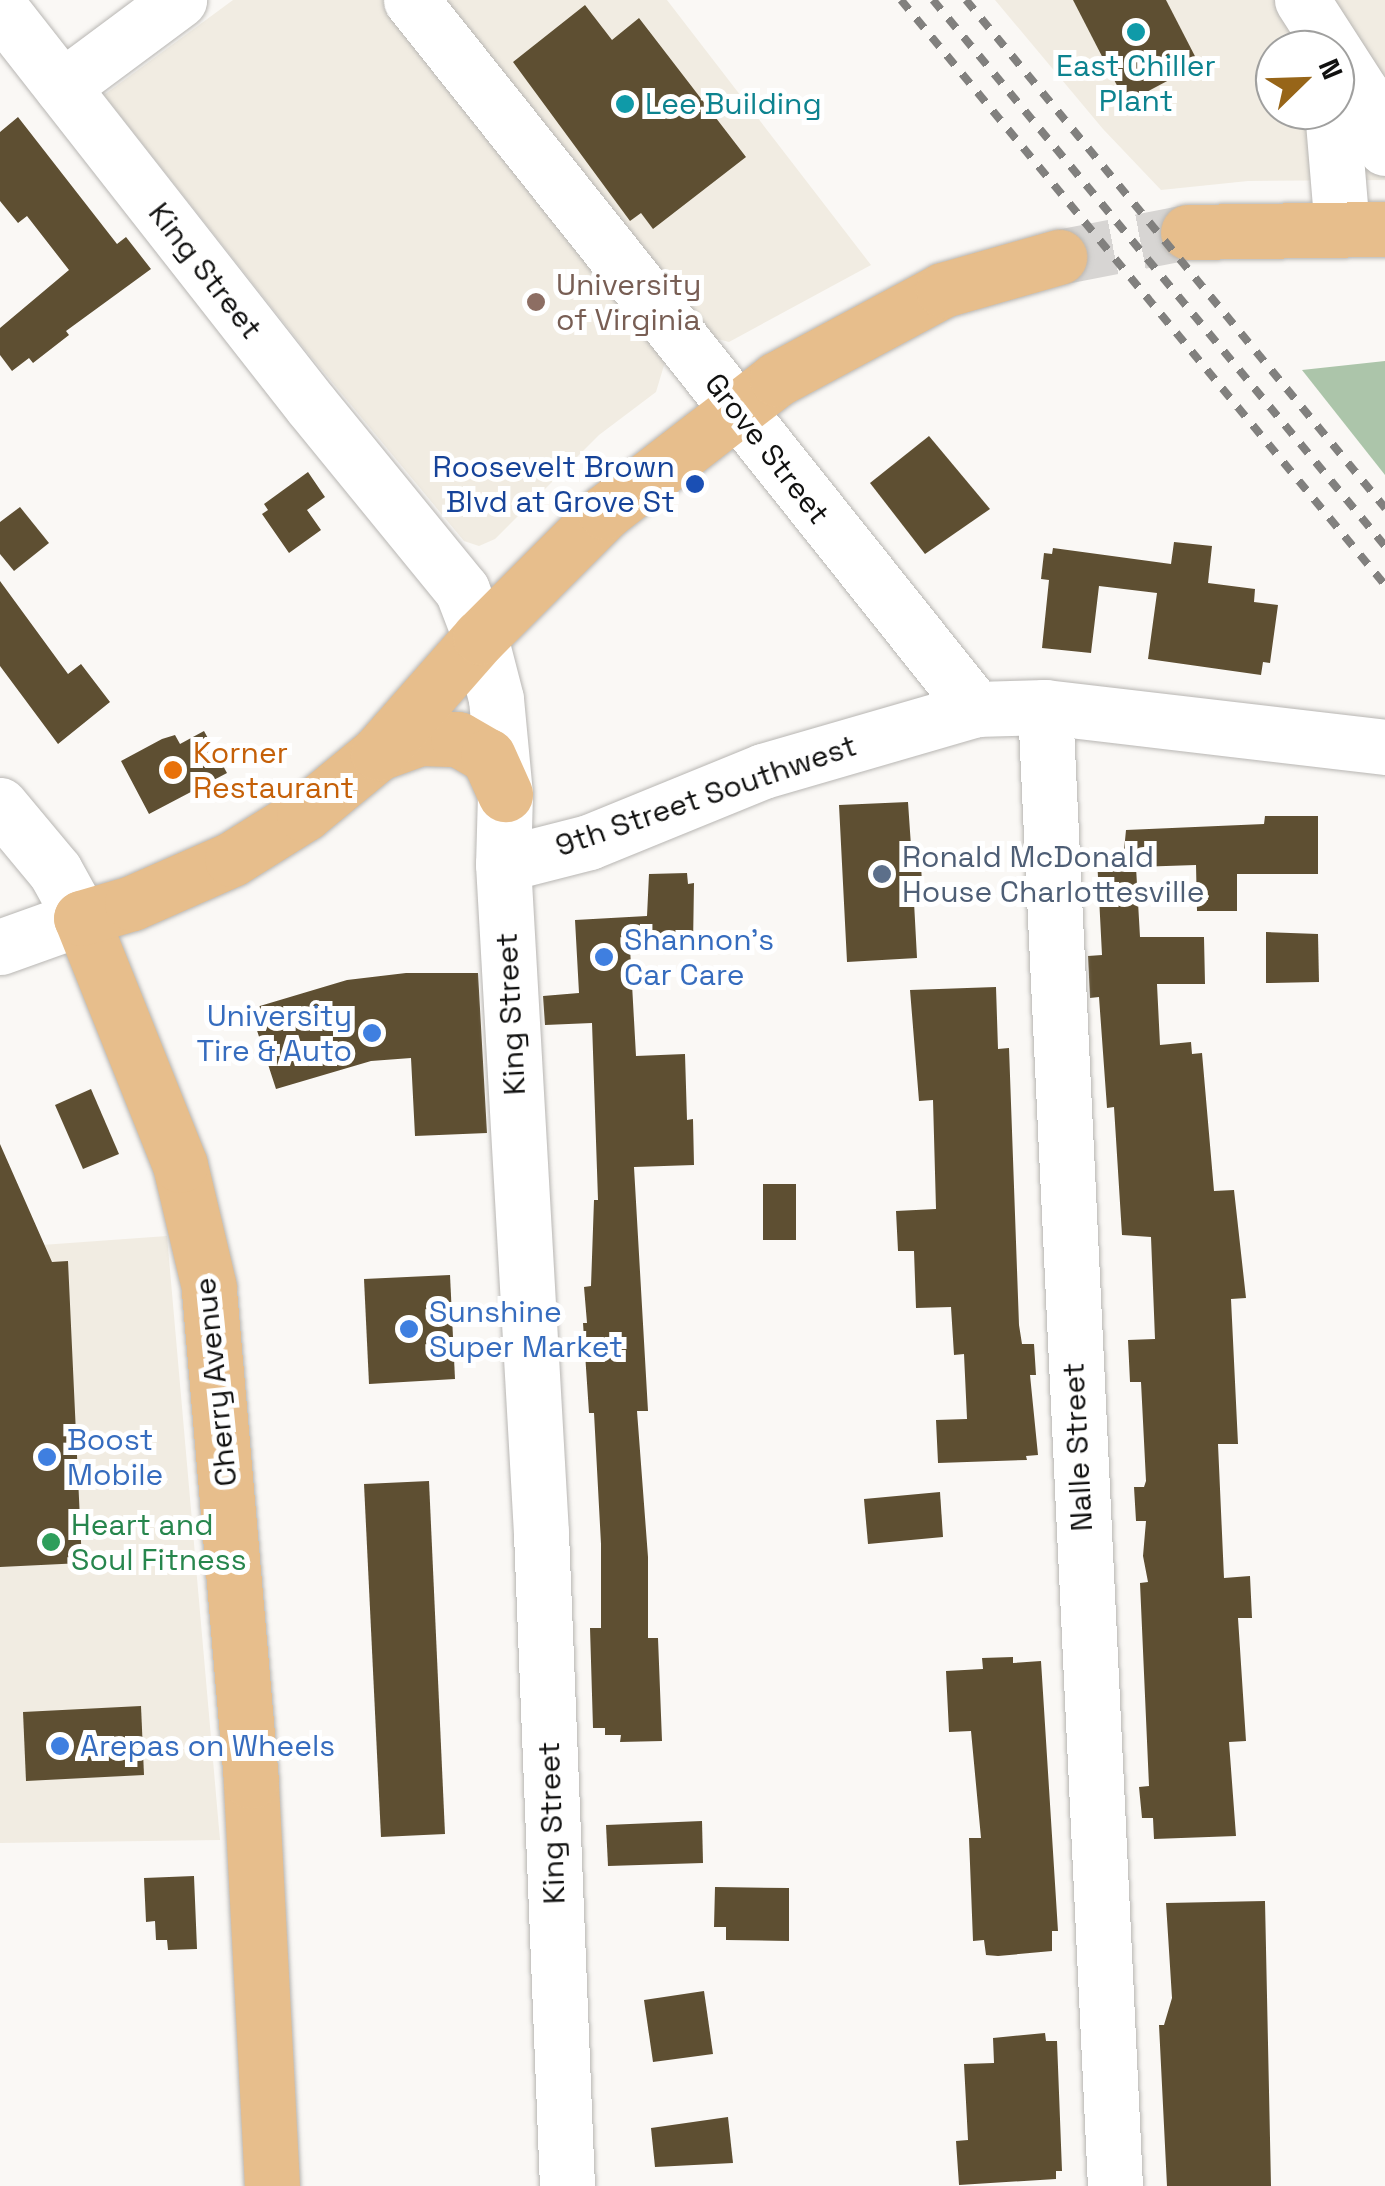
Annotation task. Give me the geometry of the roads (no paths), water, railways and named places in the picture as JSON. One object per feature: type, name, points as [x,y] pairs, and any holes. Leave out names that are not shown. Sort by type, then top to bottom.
[{"type":"main road","points":[[1188,232],[1364,230]]},
{"type":"main road","points":[[80,918],[132,903],[232,859],[304,814],[378,753],[480,637],[605,512],[777,379],[928,297],[995,272],[1059,257]]},
{"type":"main road","points":[[378,753],[420,738],[458,738],[488,756],[505,794]]},
{"type":"main road","name":"Cherry Avenue","points":[[80,918],[180,1166],[209,1287],[250,1781],[272,2186]]},
{"type":"street","points":[[62,87],[179,0]]},
{"type":"street","name":"Grove Street","points":[[411,0],[976,709]]},
{"type":"street","points":[[1299,0],[1308,30]]},
{"type":"street","points":[[1299,0],[1361,92],[1385,148]]},
{"type":"street","name":"King Street","points":[[0,8],[462,590],[480,637],[496,699],[505,794],[503,864],[541,1534],[567,2186]]},
{"type":"street","points":[[1337,130],[1364,230]]},
{"type":"street","name":"9th Street Southwest","points":[[503,864],[589,842],[762,771],[976,709],[1045,707],[1385,747]]},
{"type":"street","name":"Nalle Street","points":[[1045,707],[1114,2186]]},
{"type":"street","name":"Cherry Avenue","points":[[0,805],[56,872],[80,918]]},
{"type":"street","points":[[0,947],[80,918]]},
{"type":"tunnel","points":[[1059,257],[1188,232]]},
{"type":"railway","points":[[901,0],[1385,585]]},
{"type":"railway","points":[[933,0],[1385,546]]},
{"type":"railway","points":[[966,0],[1385,508]]},
{"type":"place","name":"East Chiller Plant","points":[[1136,32]]},
{"type":"place","name":"Lee Building","points":[[625,104]]},
{"type":"place","name":"University of Virginia","points":[[536,302]]},
{"type":"place","name":"Roosevelt Brown Blvd at Grove St","points":[[695,484]]},
{"type":"place","name":"Korner Restaurant","points":[[173,770]]},
{"type":"place","name":"Ronald McDonald House Charlottesville","points":[[882,874]]},
{"type":"place","name":"Shannon's Car Care","points":[[604,957]]},
{"type":"place","name":"University Tire & Auto","points":[[372,1033]]},
{"type":"place","name":"Sunshine Super Market","points":[[409,1329]]},
{"type":"place","name":"Boost Mobile","points":[[47,1457]]},
{"type":"place","name":"Heart and Soul Fitness","points":[[51,1542]]},
{"type":"place","name":"Arepas on Wheels","points":[[60,1746]]}]
